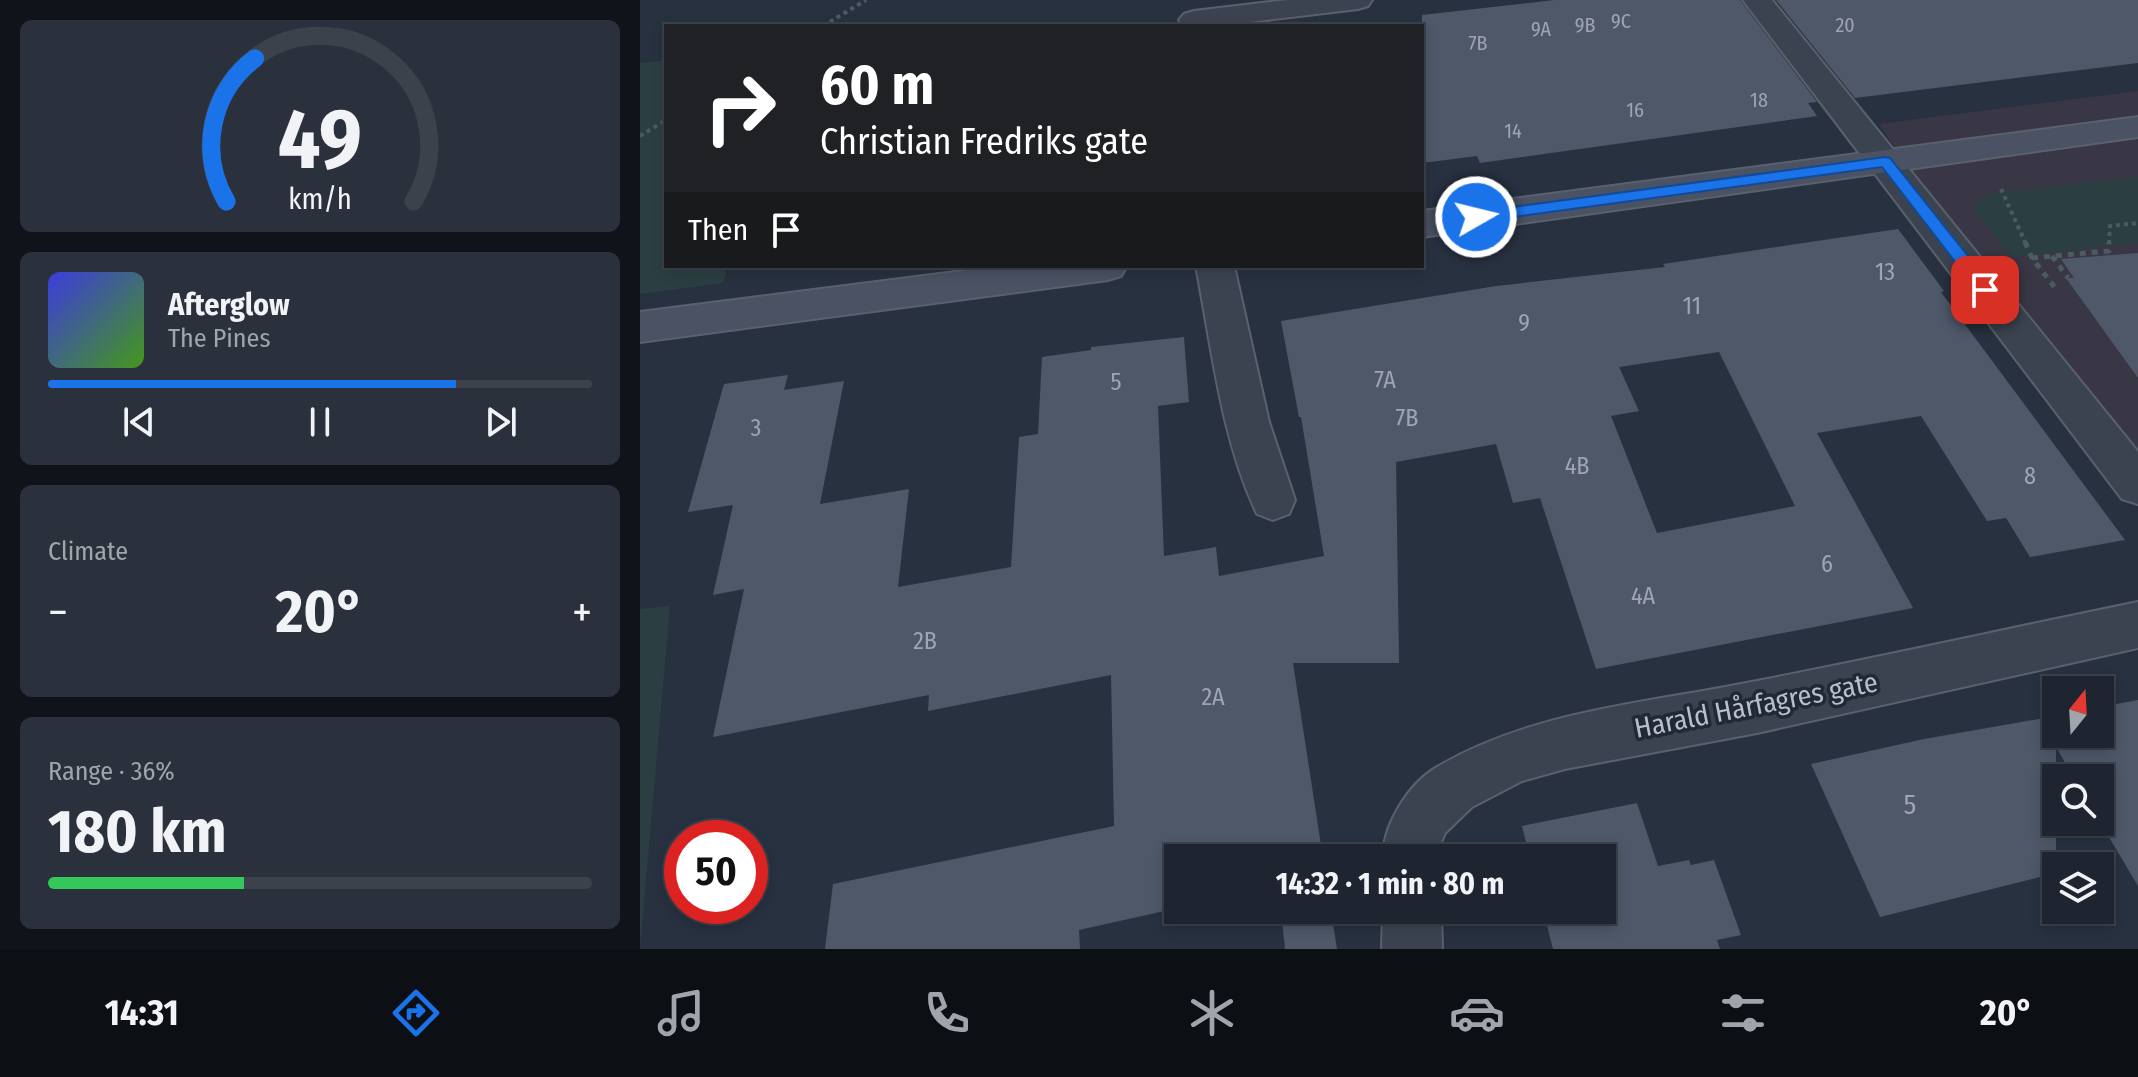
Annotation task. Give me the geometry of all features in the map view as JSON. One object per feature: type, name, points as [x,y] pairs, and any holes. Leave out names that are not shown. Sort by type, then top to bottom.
[{"type":"main road","points":[[1424,224],[2138,127]]},
{"type":"main road","points":[[640,327],[1093,268]]},
{"type":"street","points":[[1193,15],[1358,0]]},
{"type":"street","points":[[1757,0],[2138,485]]},
{"type":"street","points":[[1215,268],[1248,422],[1273,500]]},
{"type":"street","name":"Harald Hårfagres gate","points":[[1414,844],[1425,814],[1453,788],[1514,757],[1565,743],[1757,707],[2138,625]]},
{"type":"street","points":[[1412,924],[1412,949]]},
{"type":"path","points":[[826,24],[866,0]]},
{"type":"path","points":[[640,136],[664,121]]},
{"type":"path","points":[[1997,182],[2032,258],[2109,251],[2110,226],[2138,223]]},
{"type":"path","points":[[2052,256],[2068,278]]},
{"type":"shaded area","points":[[2138,91],[2138,451],[1919,184],[1879,124]]},
{"type":"green space","points":[[664,60],[664,268],[727,268],[723,283],[640,294],[640,63]]},
{"type":"green space","points":[[2138,177],[2138,242],[2012,257],[1975,212],[1975,203],[1989,194]]},
{"type":"green space","points":[[670,606],[640,947],[640,609]]},
{"type":"building","points":[[1554,0],[1740,0],[1817,102],[1808,103],[1817,116],[1480,163],[1477,156],[1424,163],[1422,15]]},
{"type":"building","points":[[1776,0],[2138,0],[2138,63],[1855,98]]},
{"type":"building","points":[[1898,229],[1944,291],[1941,292],[2125,540],[2030,557],[2006,518],[1987,521],[1921,416],[1817,433],[1913,608],[1596,669],[1540,498],[1513,503],[1496,444],[1396,462],[1399,663],[1293,663],[1321,844],[1164,844],[1164,911],[1079,930],[1080,949],[825,949],[833,884],[1114,826],[1111,675],[928,711],[929,695],[713,737],[744,589],[713,595],[733,505],[688,512],[724,384],[788,375],[784,390],[844,381],[820,504],[909,489],[898,587],[1011,567],[1019,437],[1038,434],[1042,357],[1091,350],[1091,347],[1184,337],[1189,402],[1158,406],[1164,556],[1216,547],[1219,576],[1324,556],[1281,321],[1496,286],[1665,267],[1663,264]],"holes":[[[1719,352],[1795,506],[1657,533],[1611,416],[1639,411],[1619,367]]]},
{"type":"building","points":[[2138,253],[2138,378],[2066,278],[2074,278],[2061,259]]},
{"type":"building","points":[[2138,700],[2138,886],[2108,836],[2114,836],[2114,764],[2066,764],[2057,748],[2114,748],[2114,704]]},
{"type":"building","points":[[2042,718],[2042,748],[2056,748],[2056,764],[2042,764],[2042,836],[2056,836],[2056,852],[2042,852],[2042,876],[1880,917],[1811,764],[1924,739]]},
{"type":"building","points":[[1637,803],[1658,866],[1689,860],[1691,865],[1714,860],[1741,935],[1717,940],[1720,949],[1553,949],[1547,924],[1616,924],[1616,844],[1526,844],[1522,826]]},
{"type":"building","points":[[1282,924],[1333,924],[1337,949],[1285,949]]},
{"type":"route","points":[[1476,217],[1885,162],[1985,290]]}]
